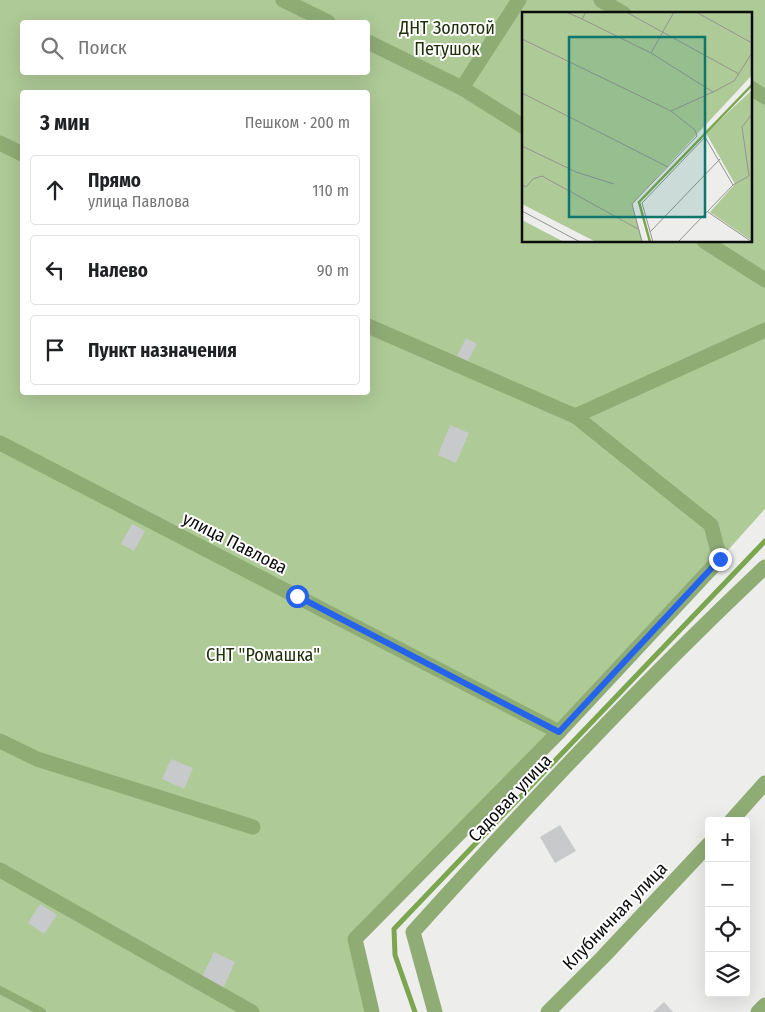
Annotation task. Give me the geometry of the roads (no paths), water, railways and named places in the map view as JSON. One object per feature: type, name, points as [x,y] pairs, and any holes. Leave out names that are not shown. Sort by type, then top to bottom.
[{"type":"street","points":[[283,0],[324,20]]},
{"type":"street","points":[[462,88],[519,0]]},
{"type":"street","points":[[601,0],[621,12]]},
{"type":"street","points":[[370,43],[462,88],[522,126]]},
{"type":"street","points":[[752,89],[765,97]]},
{"type":"street","points":[[0,143],[20,153]]},
{"type":"street","points":[[706,242],[765,280]]},
{"type":"street","points":[[370,327],[575,416],[711,525],[720,559],[559,732],[355,939],[372,1012]]},
{"type":"street","points":[[575,416],[765,330]]},
{"type":"street","name":"улица Павлова","points":[[0,443],[559,732]]},
{"type":"street","name":"Садовая улица","points":[[435,1012],[413,932],[518,816],[677,650],[765,567]]},
{"type":"street","points":[[0,741],[37,759],[253,827]]},
{"type":"street","points":[[735,817],[765,783]]},
{"type":"street","name":"Клубничная улица","points":[[548,1012],[602,958],[705,848]]},
{"type":"street","points":[[0,870],[252,1012]]},
{"type":"street","points":[[758,1012],[765,1005]]},
{"type":"lane","points":[[0,990],[42,1012]]},
{"type":"waterway","points":[[415,1012],[395,955],[394,929],[765,541]]},
{"type":"park label","name":"ДНТ Золотой Петушок","points":[[447,38]]},
{"type":"park label","name":"СНТ \"Ромашка\"","points":[[263,655]]}]
